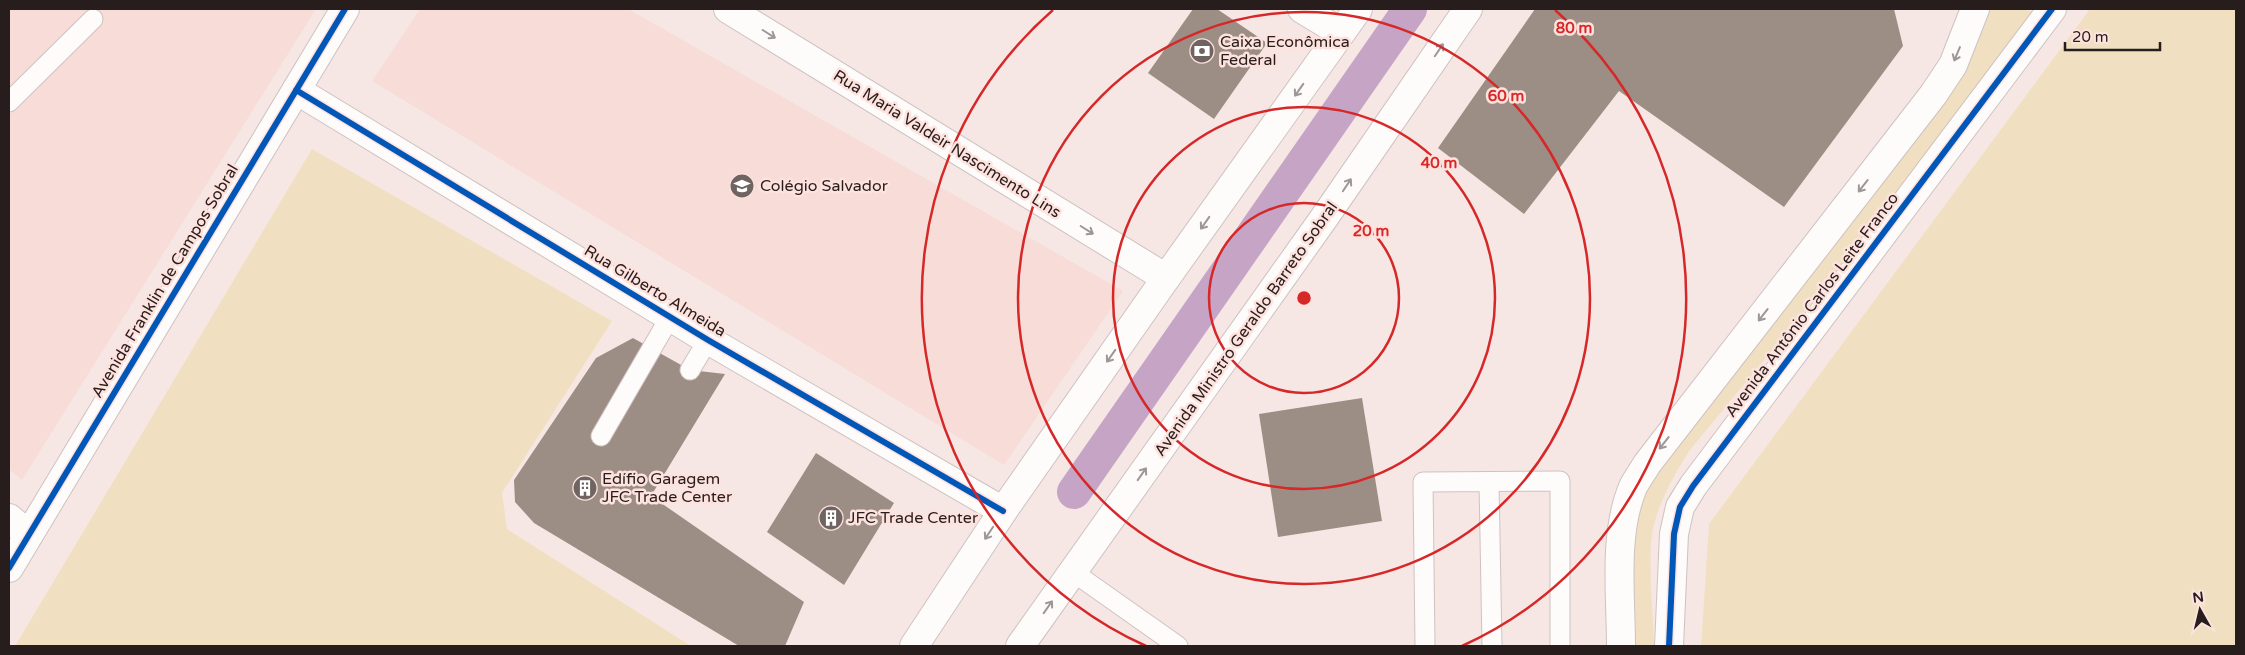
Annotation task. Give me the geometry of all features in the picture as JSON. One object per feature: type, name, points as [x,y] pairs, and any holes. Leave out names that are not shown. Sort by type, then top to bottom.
[{"type":"street","name":"Avenida Franklin de Campos Sobral","points":[[9,568],[19,527],[296,90],[345,9]]},
{"type":"street","name":"Rua Maria Valdeir Nascimento Lins","points":[[728,9],[1166,278]]},
{"type":"street","points":[[1302,9],[1340,32]]},
{"type":"street","points":[[914,646],[1003,511],[1358,9]]},
{"type":"street","name":"Avenida Ministro Geraldo Barreto Sobral","points":[[1020,646],[1324,218],[1468,9]]},
{"type":"street","name":"Avenida Antônio Carlos Leite Franco","points":[[1621,646],[1621,535],[1625,512],[1634,486],[1654,456],[1933,96],[1953,64],[1974,9]]},
{"type":"street","name":"Avenida Antônio Carlos Leite Franco","points":[[1668,646],[1674,534],[1680,507],[1693,486],[2052,9]]},
{"type":"street","name":"Rua Gilberto Almeida","points":[[296,90],[708,340],[1003,511]]},
{"type":"lane","points":[[9,102],[94,19]]},
{"type":"lane","points":[[601,436],[670,317]]},
{"type":"lane","points":[[690,370],[708,340]]},
{"type":"lane","points":[[1426,646],[1423,482],[1560,481],[1560,646]]},
{"type":"lane","points":[[1489,482],[1492,646]]},
{"type":"lane","points":[[1073,572],[1178,646]]},
{"type":"shaded area","points":[[9,9],[316,9],[22,480],[9,469]]},
{"type":"shaded area","name":"Colégio Salvador","points":[[420,9],[628,9],[1123,291],[1004,465],[372,81]]},
{"type":"shaded area","points":[[1982,9],[2022,9],[2037,13],[1849,257],[1690,450],[1665,494],[1653,530],[1650,568],[1654,646],[1629,646],[1630,533],[1640,494]]},
{"type":"shaded area","points":[[2090,9],[2236,9],[2236,646],[1701,646],[1709,524]]},
{"type":"shaded area","points":[[312,149],[612,321],[502,493],[507,529],[691,646],[15,646]]},
{"type":"building","points":[[1193,9],[1217,9],[1267,43],[1214,119],[1148,73]]},
{"type":"building","points":[[1535,9],[1894,9],[1903,46],[1784,207],[1619,91],[1524,214],[1438,148]]},
{"type":"building","name":"Edífio Garagem JFC Trade Center","points":[[633,338],[690,370],[725,374],[651,496],[804,602],[785,646],[739,646],[534,523],[515,502],[514,480],[596,358]]},
{"type":"building","points":[[1362,398],[1382,521],[1278,537],[1259,414]]},
{"type":"building","name":"JFC Trade Center","points":[[816,453],[894,503],[844,585],[767,532]]},
{"type":"waterway","points":[[1074,492],[1410,9]]},
{"type":"cycle path","points":[[9,568],[345,9]]},
{"type":"cycle path","points":[[1669,646],[1674,534],[1680,507],[1693,486],[2052,9]]},
{"type":"cycle path","points":[[296,90],[708,340],[1003,511]]},
{"type":"place","name":"Caixa Econômica Federal","points":[[1202,51]]},
{"type":"place","name":"Colégio Salvador","points":[[742,186]]},
{"type":"place","name":"Edífio Garagem JFC Trade Center","points":[[585,488]]},
{"type":"place","name":"JFC Trade Center","points":[[831,518]]}]
